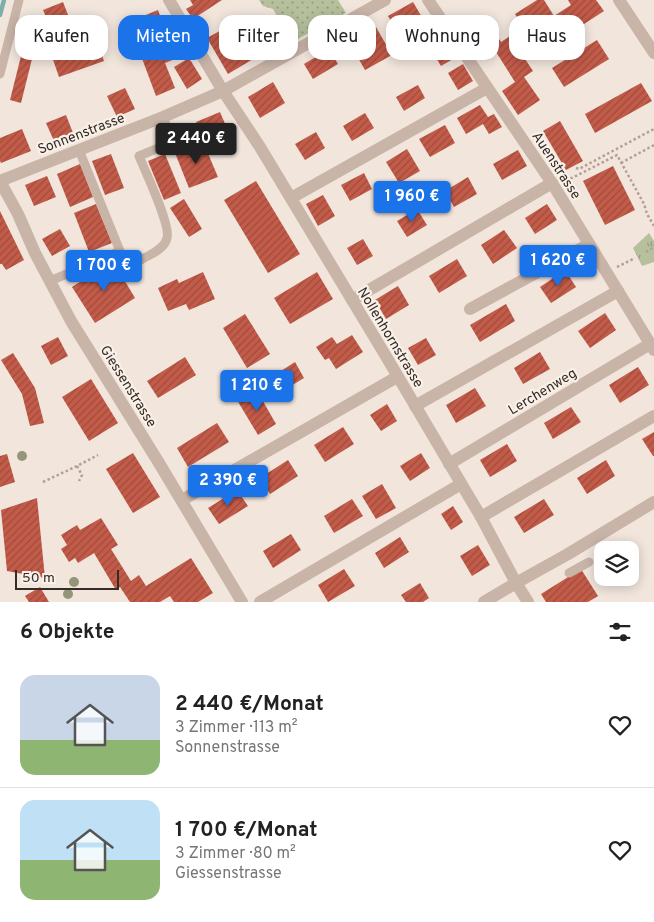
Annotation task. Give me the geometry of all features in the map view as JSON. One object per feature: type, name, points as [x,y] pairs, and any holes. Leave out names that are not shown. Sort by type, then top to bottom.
[{"type":"street","name":"Nollenhornstrasse","points":[[169,0],[398,377],[481,517],[528,602]]},
{"type":"street","name":"Sonnenstrasse","points":[[0,181],[163,117],[223,91],[385,0]]},
{"type":"street","name":"Auenstrasse","points":[[428,0],[553,185],[652,347]]},
{"type":"street","points":[[619,0],[650,38],[654,53]]},
{"type":"street","points":[[291,198],[487,88]]},
{"type":"street","name":"Giessenstrasse","points":[[0,181],[18,214],[35,253],[72,321],[242,602]]},
{"type":"street","points":[[352,300],[553,185]]},
{"type":"street","points":[[470,309],[589,244]]},
{"type":"street","points":[[415,406],[618,291]]},
{"type":"street","name":"Lerchenweg","points":[[449,464],[652,347]]},
{"type":"street","points":[[182,500],[398,377]]},
{"type":"street","points":[[481,517],[654,416]]},
{"type":"street","points":[[260,602],[461,484]]},
{"type":"street","points":[[484,602],[654,502]]},
{"type":"lane","points":[[0,74],[19,0]]},
{"type":"lane","points":[[114,254],[122,265],[130,265],[162,247],[167,239],[168,233],[164,217],[139,156],[173,142],[163,117]]},
{"type":"lane","points":[[50,280],[120,251],[79,150]]},
{"type":"lane","points":[[569,573],[589,562]]},
{"type":"path","points":[[576,168],[579,169],[654,129]]},
{"type":"path","points":[[621,163],[654,145]]},
{"type":"path","points":[[553,185],[617,154],[654,226]]},
{"type":"path","points":[[646,252],[654,247]]},
{"type":"path","points":[[629,261],[635,258]]},
{"type":"path","points":[[43,482],[98,455]]},
{"type":"path","points":[[77,466],[82,475],[79,481]]},
{"type":"green space","points":[[259,0],[338,0],[346,13],[342,15],[308,15],[308,33],[298,39],[298,15],[276,15],[273,9],[263,6]]},
{"type":"green space","points":[[649,233],[654,241],[654,262],[642,266],[633,248]]},
{"type":"building","points":[[190,0],[222,0],[199,15],[190,15],[186,9],[193,5]]},
{"type":"building","points":[[537,0],[544,0],[553,15],[516,15]]},
{"type":"building","points":[[568,0],[596,0],[604,11],[585,23],[585,15],[556,15],[571,5]]},
{"type":"building","points":[[63,2],[68,15],[45,15],[43,10]]},
{"type":"building","points":[[413,2],[421,15],[390,15]]},
{"type":"building","points":[[158,10],[160,15],[146,15]]},
{"type":"building","points":[[376,27],[386,44],[386,58],[365,70],[359,60],[376,60]]},
{"type":"building","points":[[219,31],[219,59],[209,41],[209,37]]},
{"type":"building","points":[[509,37],[509,60],[526,60],[533,71],[524,77],[540,100],[518,115],[502,91],[515,82],[499,57],[499,39],[501,42]]},
{"type":"building","points":[[597,40],[609,59],[564,87],[552,68],[565,60],[585,60],[585,47]]},
{"type":"building","points":[[20,60],[32,60],[21,103],[10,100]]},
{"type":"building","points":[[53,60],[104,60],[104,61],[59,77]]},
{"type":"building","points":[[143,60],[172,60],[165,63],[175,88],[156,96]]},
{"type":"building","points":[[186,60],[190,60],[202,79],[187,89],[174,67]]},
{"type":"building","points":[[220,60],[251,60],[228,74]]},
{"type":"building","points":[[311,60],[336,60],[338,64],[313,79],[304,64]]},
{"type":"building","points":[[437,60],[451,60],[441,66]]},
{"type":"building","points":[[463,64],[473,81],[458,90],[448,73]]},
{"type":"building","points":[[273,82],[285,103],[260,118],[248,97]]},
{"type":"building","points":[[641,83],[652,101],[595,133],[585,114]]},
{"type":"building","points":[[418,85],[425,98],[404,111],[396,97]]},
{"type":"building","points":[[125,88],[135,109],[117,117],[107,96]]},
{"type":"building","points":[[480,105],[488,117],[494,114],[502,127],[489,134],[483,124],[466,134],[457,118]]},
{"type":"building","points":[[220,112],[229,133],[205,143],[196,122]]},
{"type":"building","points":[[365,113],[374,128],[352,141],[343,126]]},
{"type":"building","points":[[66,115],[73,133],[54,141],[46,123]]},
{"type":"building","points":[[560,121],[583,161],[566,170],[543,131]]},
{"type":"building","points":[[445,125],[455,143],[430,157],[419,139]]},
{"type":"building","points":[[22,129],[31,151],[1,163],[0,138]]},
{"type":"building","points":[[316,132],[325,148],[305,160],[295,144]]},
{"type":"building","points":[[203,142],[218,177],[189,188],[175,153]]},
{"type":"building","points":[[407,149],[420,171],[399,183],[386,162]]},
{"type":"building","points":[[518,150],[527,166],[502,180],[493,164]]},
{"type":"building","points":[[111,154],[124,188],[105,195],[92,161]]},
{"type":"building","points":[[165,154],[181,193],[164,200],[148,161]]},
{"type":"building","points":[[80,164],[93,197],[70,207],[57,174]]},
{"type":"building","points":[[613,166],[635,210],[605,225],[583,181]]},
{"type":"building","points":[[364,173],[372,189],[350,201],[341,185]]},
{"type":"building","points":[[47,176],[56,197],[34,206],[25,185]]},
{"type":"building","points":[[468,177],[477,194],[454,207],[445,191]]},
{"type":"building","points":[[256,181],[300,254],[268,273],[224,200]]},
{"type":"building","points":[[323,195],[335,216],[318,226],[306,204]]},
{"type":"building","points":[[184,199],[202,229],[189,237],[170,208]]},
{"type":"building","points":[[96,204],[112,243],[89,252],[74,213]]},
{"type":"building","points":[[547,204],[557,220],[535,234],[525,218]]},
{"type":"building","points":[[417,209],[427,225],[407,237],[397,221]]},
{"type":"building","points":[[0,211],[24,260],[6,270],[0,264]]},
{"type":"building","points":[[60,229],[70,246],[52,256],[42,239]]},
{"type":"building","points":[[504,230],[517,248],[493,264],[481,245]]},
{"type":"building","points":[[363,239],[373,256],[357,265],[347,248]]},
{"type":"building","points":[[457,259],[467,276],[439,293],[429,276]]},
{"type":"building","points":[[113,261],[135,298],[95,323],[72,287]]},
{"type":"building","points":[[565,270],[576,287],[551,303],[540,287]]},
{"type":"building","points":[[203,272],[215,299],[189,310],[186,304],[168,311],[158,288],[177,279],[179,283]]},
{"type":"building","points":[[317,272],[333,299],[290,324],[274,298]]},
{"type":"building","points":[[398,286],[409,305],[386,319],[375,300]]},
{"type":"building","points":[[506,304],[515,321],[480,342],[470,325]]},
{"type":"building","points":[[605,313],[616,330],[590,348],[578,331]]},
{"type":"building","points":[[245,314],[270,354],[247,368],[223,328]]},
{"type":"building","points":[[352,335],[363,352],[336,369],[329,358],[325,360],[316,347],[332,337],[337,344]]},
{"type":"building","points":[[58,337],[68,356],[51,365],[41,346]]},
{"type":"building","points":[[426,338],[436,355],[418,365],[408,348]]},
{"type":"building","points":[[540,352],[550,369],[523,384],[514,368]]},
{"type":"building","points":[[13,353],[35,388],[44,423],[30,426],[22,394],[1,360]]},
{"type":"building","points":[[185,357],[196,375],[158,398],[147,381]]},
{"type":"building","points":[[295,362],[304,378],[276,395],[267,380]]},
{"type":"building","points":[[638,367],[649,385],[620,403],[609,385]]},
{"type":"building","points":[[91,379],[118,423],[89,441],[62,397]]},
{"type":"building","points":[[475,388],[486,406],[456,423],[446,405]]},
{"type":"building","points":[[256,389],[276,424],[258,435],[237,400]]},
{"type":"building","points":[[387,404],[397,421],[381,431],[370,415]]},
{"type":"building","points":[[571,407],[581,422],[553,439],[544,423]]},
{"type":"building","points":[[217,423],[229,442],[188,467],[177,448]]},
{"type":"building","points":[[343,427],[354,444],[325,462],[314,445]]},
{"type":"building","points":[[654,432],[654,456],[653,456],[642,439]]},
{"type":"building","points":[[507,444],[517,461],[490,477],[480,460]]},
{"type":"building","points":[[133,453],[160,497],[133,513],[106,469]]},
{"type":"building","points":[[421,453],[430,468],[410,481],[400,466]]},
{"type":"building","points":[[7,454],[15,482],[0,487],[0,456]]},
{"type":"building","points":[[288,460],[298,476],[270,494],[260,478]]},
{"type":"building","points":[[606,460],[615,476],[587,494],[577,478]]},
{"type":"building","points":[[382,484],[396,508],[376,519],[362,496]]},
{"type":"building","points":[[237,490],[248,506],[219,524],[208,508]]},
{"type":"building","points":[[37,498],[45,578],[7,571],[1,510]]},
{"type":"building","points":[[352,499],[363,516],[334,533],[324,516]]},
{"type":"building","points":[[544,499],[554,515],[524,533],[514,517]]},
{"type":"building","points":[[453,506],[463,522],[451,530],[441,514]]},
{"type":"building","points":[[101,518],[118,545],[111,549],[131,581],[139,575],[146,586],[191,558],[213,593],[198,602],[174,602],[170,596],[160,602],[130,602],[120,587],[116,590],[94,553],[78,563],[75,558],[69,562],[61,549],[67,545],[61,535],[77,525],[80,530]]},
{"type":"building","points":[[291,534],[301,550],[273,568],[263,551]]},
{"type":"building","points":[[400,537],[409,552],[384,568],[375,553]]},
{"type":"building","points":[[478,545],[490,565],[472,576],[460,556]]},
{"type":"building","points":[[344,569],[355,586],[328,602],[318,585]]},
{"type":"building","points":[[581,569],[598,596],[588,602],[546,602],[541,594]]},
{"type":"building","points":[[420,583],[429,598],[423,602],[406,602],[401,595]]},
{"type":"building","points":[[40,587],[49,602],[29,602],[25,596]]},
{"type":"waterway","points":[[0,15],[4,0]]}]
